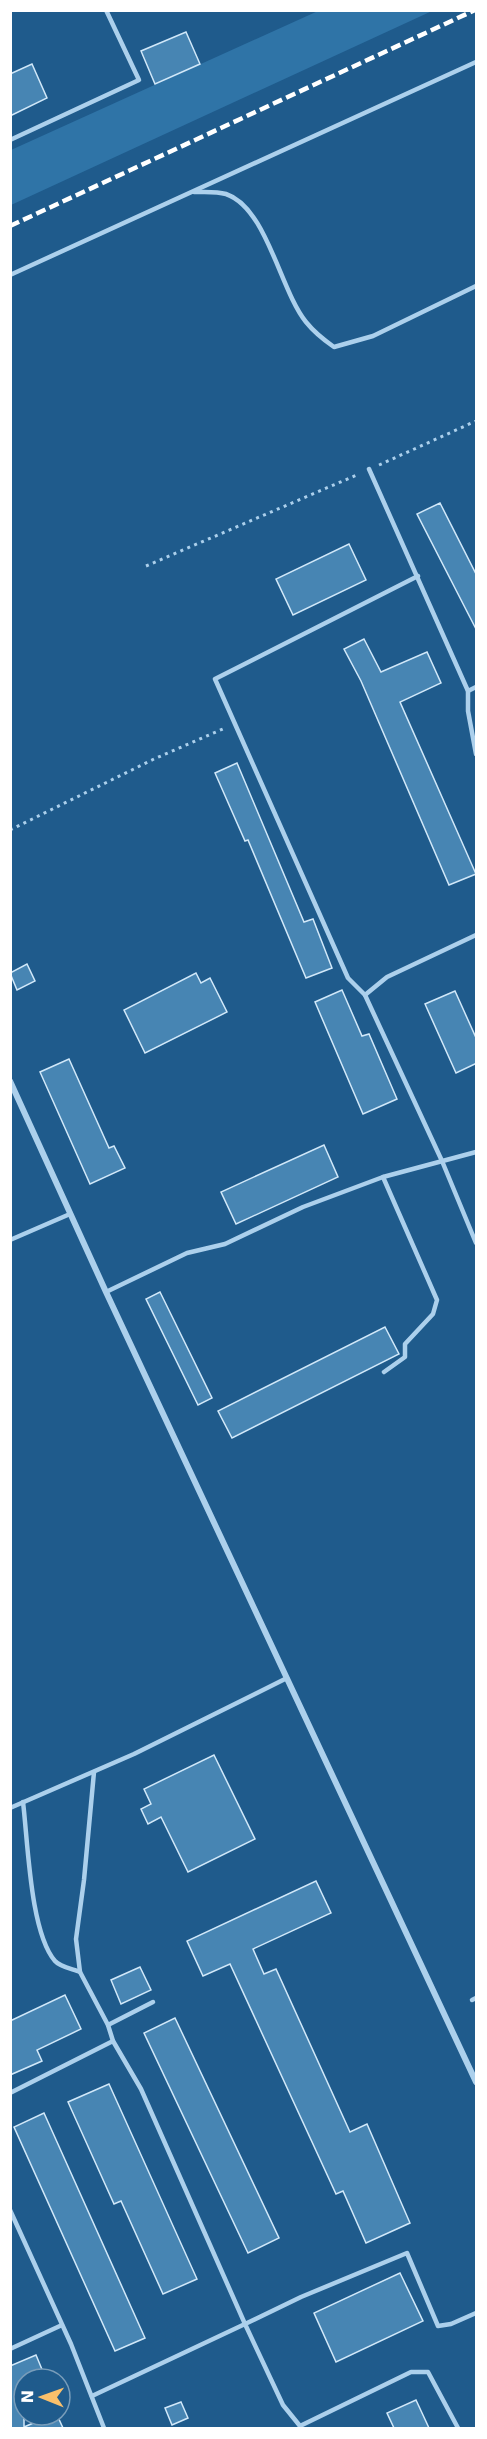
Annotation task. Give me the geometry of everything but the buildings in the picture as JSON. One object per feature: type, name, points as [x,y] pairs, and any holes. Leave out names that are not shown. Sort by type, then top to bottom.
[{"type":"street","points":[[10,1081],[106,1292],[477,2082]]},
{"type":"lane","points":[[10,140],[139,80],[106,10]]},
{"type":"lane","points":[[10,275],[477,62]]},
{"type":"lane","points":[[191,192],[227,194],[240,202],[257,221],[287,290],[306,322],[334,347],[373,336],[477,286]]},
{"type":"lane","points":[[369,470],[468,691],[468,711],[477,754]]},
{"type":"lane","points":[[418,576],[215,680],[348,978],[365,995],[442,1161],[477,1243]]},
{"type":"lane","points":[[468,691],[477,687]]},
{"type":"lane","points":[[365,995],[387,977],[477,935]]},
{"type":"lane","points":[[106,1292],[187,1252],[225,1244],[303,1207],[383,1177],[477,1152]]},
{"type":"lane","points":[[383,1177],[437,1300],[433,1314],[405,1344],[405,1358],[384,1372]]},
{"type":"lane","points":[[10,1240],[70,1214]]},
{"type":"lane","points":[[10,1808],[94,1772],[287,1678]]},
{"type":"lane","points":[[94,1772],[76,1939],[80,1972],[108,2025],[113,2042],[141,2089],[283,2404],[300,2427],[411,2372],[428,2372],[458,2428]]},
{"type":"lane","points":[[23,1802],[35,1901],[43,1942],[57,1963],[80,1972]]},
{"type":"lane","points":[[108,2025],[153,2002]]},
{"type":"lane","points":[[10,2092],[113,2042]]},
{"type":"lane","points":[[10,2210],[62,2325],[104,2428]]},
{"type":"lane","points":[[92,2396],[301,2297],[407,2253],[438,2326],[451,2324],[477,2313]]},
{"type":"lane","points":[[10,2349],[62,2325]]},
{"type":"path","points":[[146,566],[477,421]]},
{"type":"path","points":[[10,830],[154,759],[235,724]]},
{"type":"shaded area","points":[[318,11],[432,11],[11,205],[11,150]]},
{"type":"railway","points":[[10,226],[475,10]]}]
